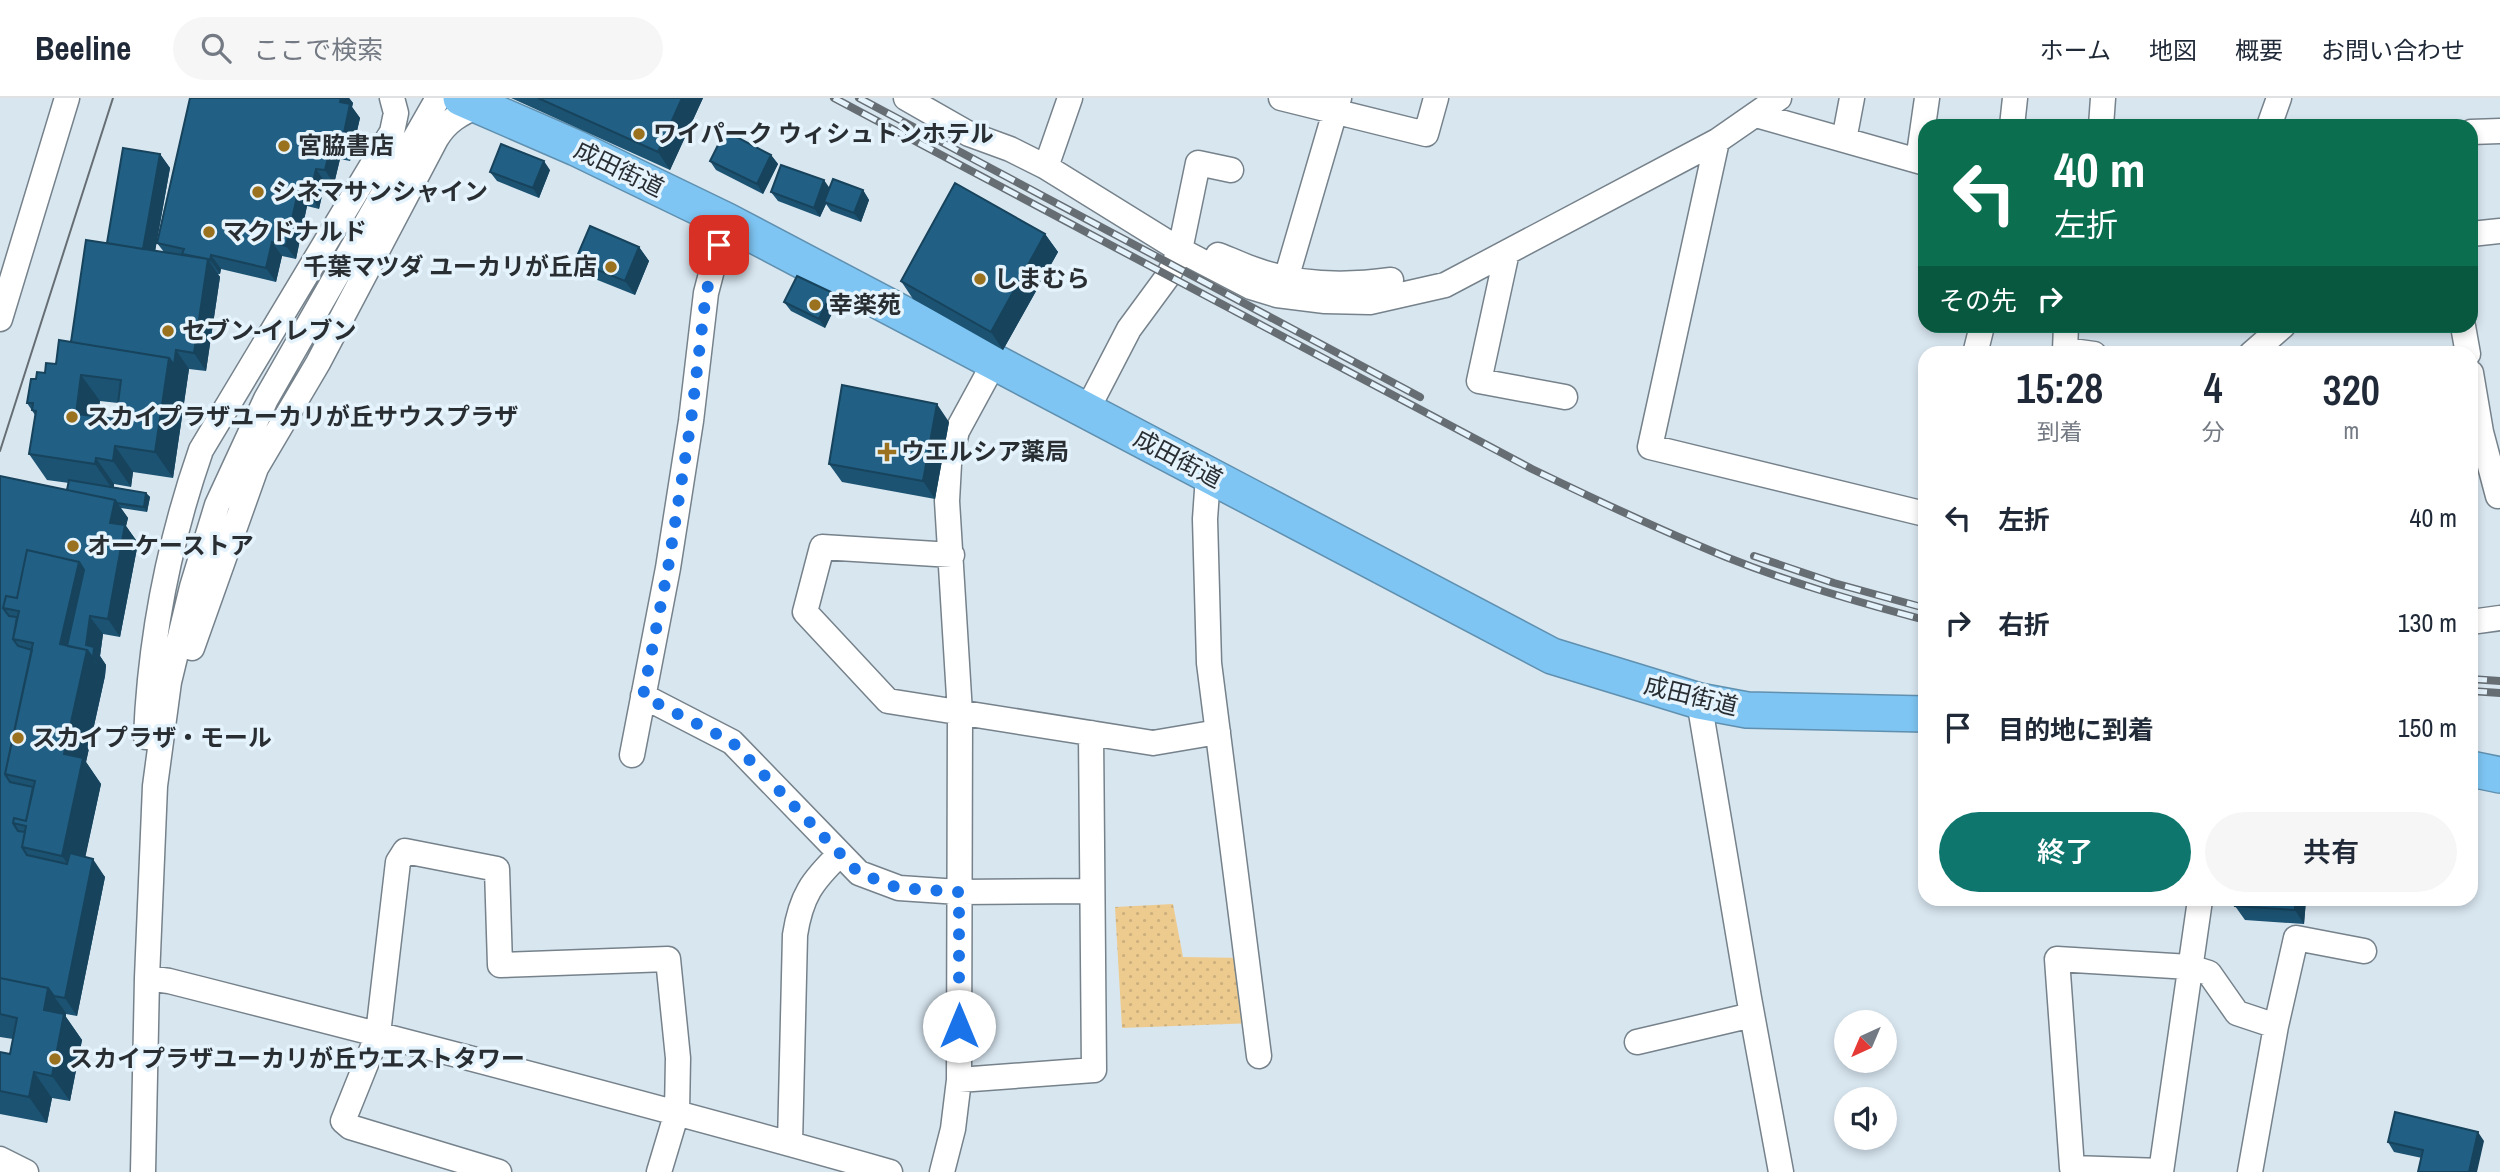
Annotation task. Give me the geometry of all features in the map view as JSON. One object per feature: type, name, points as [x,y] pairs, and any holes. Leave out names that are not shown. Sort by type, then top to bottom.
[{"type":"highway","name":"成田街道","points":[[470,102],[576,148],[725,220],[1552,656],[1699,701],[1747,710],[1918,714]]},
{"type":"highway","points":[[2478,770],[2500,775]]},
{"type":"street","points":[[0,319],[67,98]]},
{"type":"street","points":[[155,786],[146,737],[150,669],[182,505],[201,450],[392,132],[396,113],[392,98]]},
{"type":"street","points":[[143,1172],[155,786],[169,682],[192,587],[217,505],[266,399],[438,98]]},
{"type":"street","points":[[906,98],[969,134],[1010,149],[1046,167],[1187,253],[1251,287],[1277,295],[1325,302],[1370,302],[1445,285],[1717,141],[1779,98]]},
{"type":"street","points":[[1046,167],[1070,98]]},
{"type":"street","points":[[1281,98],[1337,105],[1426,134],[1436,98]]},
{"type":"street","points":[[1844,140],[1852,98]]},
{"type":"street","points":[[1925,119],[1927,98]]},
{"type":"street","points":[[2013,119],[2015,98]]},
{"type":"street","points":[[2102,119],[2103,98]]},
{"type":"street","points":[[2272,119],[2279,98]]},
{"type":"street","points":[[162,722],[168,714],[256,468],[318,363],[436,139],[444,126],[470,102]]},
{"type":"street","points":[[1286,279],[1337,105]]},
{"type":"street","points":[[1756,115],[1918,161]]},
{"type":"street","points":[[2478,132],[2500,131]]},
{"type":"street","points":[[1717,141],[1650,447],[1918,512]]},
{"type":"street","points":[[1087,410],[1129,329],[1187,253],[1198,163],[1231,170]]},
{"type":"street","points":[[632,755],[668,568],[689,435],[706,293],[725,220]]},
{"type":"street","points":[[2478,233],[2500,231]]},
{"type":"street","points":[[1187,253],[1211,252],[1286,279],[1327,285],[1391,280]]},
{"type":"street","points":[[1507,252],[1479,381],[1565,397]]},
{"type":"street","points":[[2264,346],[2277,333]]},
{"type":"street","points":[[942,1172],[953,1129],[959,1080],[960,713],[947,501],[949,464],[957,431],[994,363]]},
{"type":"street","points":[[2478,394],[2490,430],[2498,496]]},
{"type":"street","points":[[1208,475],[1205,519],[1209,650],[1259,1056]]},
{"type":"street","points":[[952,555],[822,547],[805,612],[888,701],[1153,743],[1218,732]]},
{"type":"street","points":[[2478,621],[2500,618]]},
{"type":"street","points":[[643,696],[732,742],[859,873],[898,888],[959,892],[1092,891]]},
{"type":"street","points":[[1699,701],[1781,1172]]},
{"type":"street","points":[[959,1080],[1094,1070],[1091,733]]},
{"type":"street","points":[[499,1172],[350,1127],[343,1121],[378,1034],[398,862],[405,851],[497,869],[500,965],[668,958],[678,1058],[677,1112],[659,1172]]},
{"type":"street","points":[[790,1144],[794,935],[798,913],[816,877],[840,854]]},
{"type":"street","points":[[2199,906],[2189,967],[2161,1172],[2072,1168],[2057,959],[2189,967],[2209,973],[2237,1013],[2276,1027]]},
{"type":"street","points":[[2250,1172],[2276,1027],[2296,939],[2364,951]]},
{"type":"street","points":[[147,978],[169,981],[677,1112],[890,1172]]},
{"type":"street","points":[[1637,1042],[1752,1015]]},
{"type":"street","points":[[0,1159],[26,1172]]},
{"type":"shaded area","points":[[1173,904],[1183,957],[1247,958],[1255,1023],[1122,1028],[1115,907]]},
{"type":"building","points":[[190,98],[341,98],[340,102],[350,104],[341,147],[331,145],[325,170],[316,169],[310,195],[298,192],[286,246],[272,242],[266,268],[211,255],[210,260],[182,254],[184,249],[157,243]]},
{"type":"building","points":[[538,98],[682,98],[658,152]]},
{"type":"building","points":[[725,131],[771,155],[757,184],[710,161]]},
{"type":"building","points":[[501,144],[544,161],[533,188],[490,172]]},
{"type":"building","points":[[123,148],[160,154],[143,249],[107,243]]},
{"type":"building","points":[[781,165],[824,180],[814,208],[771,192]]},
{"type":"building","points":[[833,179],[863,190],[854,213],[824,202]]},
{"type":"building","points":[[955,183],[1045,234],[991,332],[901,281]]},
{"type":"building","points":[[590,226],[639,247],[625,281],[575,261]]},
{"type":"building","points":[[86,240],[208,259],[194,353],[176,350],[174,365],[169,358],[71,342]]},
{"type":"building","points":[[797,276],[831,292],[819,319],[784,302]]},
{"type":"building","points":[[59,340],[169,358],[155,452],[115,446],[113,461],[96,458],[95,464],[29,454],[36,411],[32,410],[33,403],[27,403],[31,379],[36,379],[37,372],[45,373],[46,363],[56,364]],"holes":[[[81,375],[121,380],[116,419],[76,414]]]},
{"type":"building","points":[[842,385],[937,404],[923,481],[829,464]]},
{"type":"building","name":"スカイプラザ・モール","points":[[0,476],[115,500],[110,523],[125,525],[108,619],[90,616],[86,645],[94,647],[93,658],[87,650],[67,646],[84,570],[79,562],[27,550],[17,598],[6,596],[3,608],[9,616],[17,617],[13,639],[18,646],[32,650],[5,774],[10,782],[33,787],[26,821],[14,818],[13,823],[18,831],[25,832],[22,847],[27,855],[67,864],[70,853],[93,859],[65,998],[54,996],[48,988],[0,978]]},
{"type":"building","points":[[69,480],[146,493],[144,507],[67,490]]},
{"type":"building","points":[[27,550],[79,562],[60,644],[87,650],[64,754],[83,758],[62,856],[22,847],[26,826],[13,823],[14,818],[26,821],[35,781],[5,774],[33,643],[13,639],[19,611],[3,608],[6,596],[17,598]]},
{"type":"building","points":[[2235,906],[2295,906],[2295,910]]},
{"type":"building","points":[[0,978],[48,988],[44,1010],[64,1014],[52,1076],[34,1072],[29,1097],[0,1091],[0,1052],[10,1054],[17,1018],[0,1014]]},
{"type":"building","points":[[2395,1112],[2478,1132],[2469,1172],[2418,1172],[2423,1150],[2388,1142]]},
{"type":"tram line","points":[[0,451],[113,98]]},
{"type":"railway","points":[[834,98],[1556,481],[1726,557],[1825,592],[1918,618]]},
{"type":"railway","points":[[859,98],[1420,397]]},
{"type":"railway","points":[[1754,556],[1834,583],[1918,606]]},
{"type":"railway","points":[[2478,679],[2500,681]]},
{"type":"railway","points":[[2478,691],[2500,693]]},
{"type":"place","name":"ワイパーク ウィシュトンホテル","points":[[639,134]]},
{"type":"place","name":"宮脇書店","points":[[284,146]]},
{"type":"place","name":"シネマサンシャイン","points":[[258,192]]},
{"type":"place","name":"マクドナルド","points":[[209,232]]},
{"type":"place","name":"千葉マツダ ユーカリが丘店","points":[[611,267]]},
{"type":"place","name":"しまむら","points":[[980,279]]},
{"type":"place","name":"幸楽苑","points":[[815,305]]},
{"type":"place","name":"セブン-イレブン","points":[[168,331]]},
{"type":"place","name":"スカイプラザユーカリが丘サウスプラザ","points":[[72,417]]},
{"type":"place","name":"ウエルシア薬局","points":[[887,452]]},
{"type":"place","name":"オーケーストア","points":[[73,546]]},
{"type":"place","name":"スカイプラザ・モール","points":[[18,738]]},
{"type":"place","name":"スカイプラザユーカリが丘ウエストタワー","points":[[55,1059]]},
{"type":"route","points":[[719,245],[706,293],[691,421],[668,568],[643,696],[732,742],[859,873],[898,888],[959,892],[959,1026]]}]
